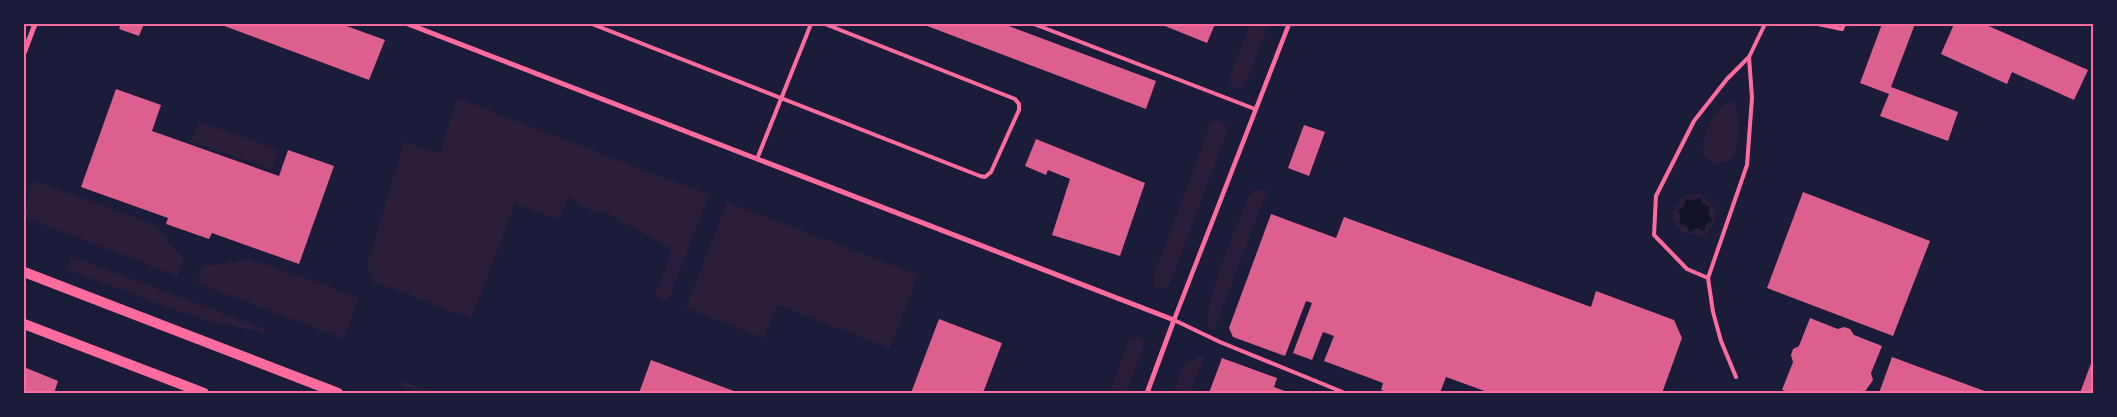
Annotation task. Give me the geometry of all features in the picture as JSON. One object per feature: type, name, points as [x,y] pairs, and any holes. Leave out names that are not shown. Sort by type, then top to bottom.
[{"type":"main road","points":[[24,272],[338,393]]},
{"type":"main road","points":[[24,324],[204,393]]},
{"type":"street","points":[[24,53],[35,24]]},
{"type":"street","points":[[408,24],[1174,320]]},
{"type":"street","points":[[1148,393],[1174,320],[1289,24]]},
{"type":"lane","points":[[592,24],[980,176],[985,176],[991,172],[1019,110],[1019,104],[1015,99],[825,24]]},
{"type":"lane","points":[[757,159],[811,24]]},
{"type":"lane","points":[[1034,24],[1255,109]]},
{"type":"lane","points":[[1708,278],[1687,269],[1654,235],[1656,196],[1694,120],[1727,79],[1749,57],[1765,24]]},
{"type":"lane","points":[[1818,24],[1842,29],[1844,24]]},
{"type":"lane","points":[[1736,377],[1721,341],[1713,312],[1708,278],[1748,165],[1752,98],[1749,57]]},
{"type":"lane","points":[[1174,320],[1220,342],[1345,393]]},
{"type":"shaded area","points":[[1250,24],[1269,24],[1245,85],[1242,89],[1232,87],[1228,84],[1229,78]]},
{"type":"shaded area","points":[[457,98],[709,195],[668,301],[655,296],[671,254],[669,248],[616,217],[589,209],[569,196],[559,220],[515,204],[471,319],[371,280],[372,275],[367,265],[404,142],[440,153]]},
{"type":"shaded area","points":[[1732,101],[1736,107],[1739,123],[1735,150],[1727,162],[1714,164],[1704,156],[1703,149],[1706,132],[1719,109]]},
{"type":"shaded area","points":[[1219,120],[1227,127],[1227,132],[1170,284],[1167,288],[1156,288],[1153,284],[1153,278],[1210,126],[1213,121]]},
{"type":"shaded area","points":[[199,121],[279,150],[272,170],[191,141]]},
{"type":"shaded area","points":[[34,181],[152,223],[184,260],[178,276],[24,217],[24,210]]},
{"type":"shaded area","points":[[1254,190],[1267,191],[1214,330],[1209,329],[1210,303],[1222,265],[1248,198]]},
{"type":"shaded area","points":[[1689,194],[1701,194],[1714,206],[1714,224],[1709,231],[1701,236],[1683,233],[1675,223],[1674,212],[1676,207],[1683,197]]},
{"type":"shaded area","points":[[1700,198],[1703,204],[1710,207],[1708,214],[1712,220],[1706,224],[1704,231],[1696,228],[1690,232],[1686,226],[1679,224],[1681,217],[1678,210],[1684,206],[1686,199],[1693,201]]},
{"type":"shaded area","points":[[727,202],[918,275],[890,348],[777,305],[764,338],[686,308]]},
{"type":"shaded area","points":[[71,256],[265,329],[264,333],[194,317],[66,269]]},
{"type":"shaded area","points":[[250,259],[359,297],[344,339],[197,283],[203,267]]},
{"type":"shaded area","points":[[1132,338],[1139,338],[1144,342],[1126,393],[1109,393],[1128,342]]},
{"type":"shaded area","points":[[1195,357],[1204,357],[1190,393],[1173,393],[1182,368]]},
{"type":"shaded area","points":[[402,381],[436,393],[415,393],[400,385]]},
{"type":"building","points":[[121,24],[144,24],[139,36],[119,29]]},
{"type":"building","points":[[219,24],[341,24],[385,40],[369,80]]},
{"type":"building","points":[[922,24],[1003,24],[1156,81],[1146,109]]},
{"type":"building","points":[[1160,24],[1215,24],[1207,43]]},
{"type":"building","points":[[1882,24],[1915,24],[1891,87],[1958,112],[1948,141],[1880,116],[1889,94],[1860,83]]},
{"type":"building","points":[[1954,24],[1984,24],[2088,70],[2074,100],[2012,72],[2007,84],[1941,54]]},
{"type":"building","points":[[116,89],[161,105],[152,131],[279,176],[288,150],[334,166],[299,264],[212,233],[209,239],[166,224],[168,218],[81,187]]},
{"type":"building","points":[[1304,125],[1325,132],[1309,176],[1288,168]]},
{"type":"building","points":[[1036,139],[1145,183],[1120,256],[1052,235],[1070,179],[1048,170],[1046,175],[1025,166]]},
{"type":"building","points":[[1803,192],[1930,241],[1893,336],[1767,288]]},
{"type":"building","points":[[1271,214],[1336,238],[1344,217],[1591,307],[1596,291],[1674,320],[1682,338],[1662,393],[1490,393],[1446,377],[1440,393],[1390,393],[1381,390],[1383,383],[1324,361],[1334,336],[1323,332],[1312,360],[1293,353],[1312,303],[1306,301],[1285,356],[1233,337],[1229,328]]},
{"type":"building","points":[[1810,318],[1838,329],[1844,327],[1850,329],[1854,335],[1882,346],[1871,373],[1873,380],[1864,393],[1791,393],[1782,390],[1793,362],[1791,355],[1793,349],[1799,346]]},
{"type":"building","points":[[939,319],[1002,343],[983,393],[911,393]]},
{"type":"building","points":[[1892,357],[1990,393],[1879,393]]},
{"type":"building","points":[[1222,358],[1277,378],[1274,387],[1290,393],[1209,393]]},
{"type":"building","points":[[2093,358],[2093,393],[2080,393]]},
{"type":"building","points":[[651,360],[739,393],[639,393]]},
{"type":"building","points":[[24,367],[58,381],[54,393],[24,393]]}]
